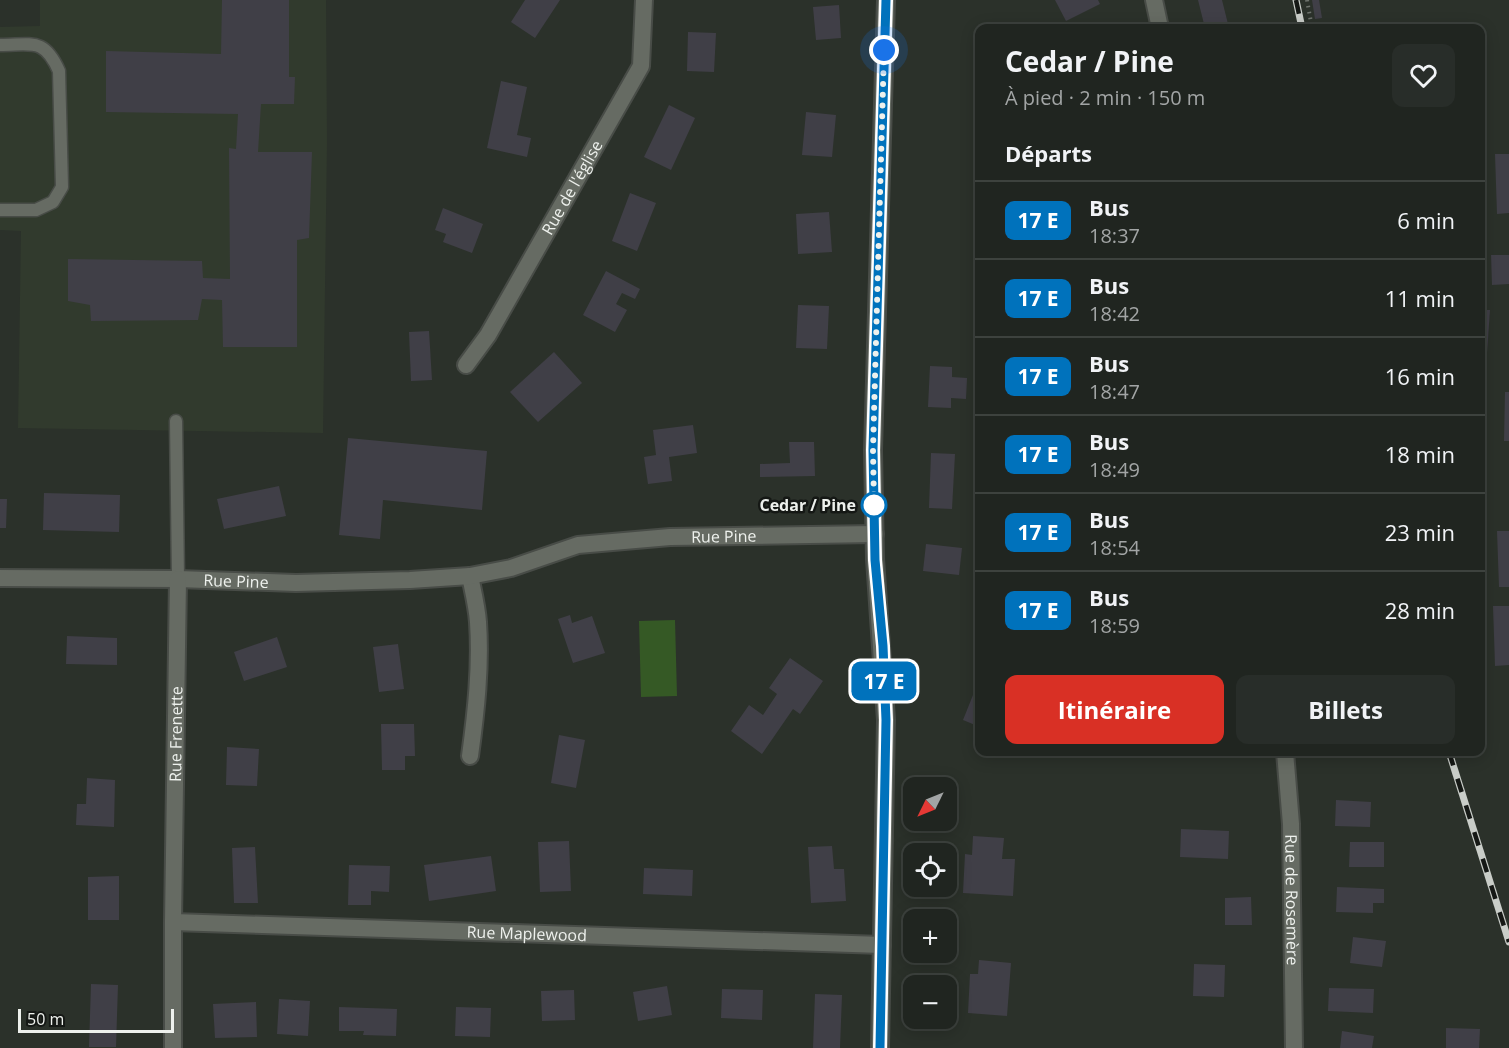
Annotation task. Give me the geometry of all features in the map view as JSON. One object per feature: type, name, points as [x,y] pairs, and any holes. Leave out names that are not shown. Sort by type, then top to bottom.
[{"type":"street","name":"Rue de l'église","points":[[466,365],[488,335],[640,66],[644,0]]},
{"type":"street","points":[[880,1048],[886,720],[874,534],[873,450],[886,0]]},
{"type":"street","points":[[1154,0],[1159,24]]},
{"type":"street","name":"Rue Pine","points":[[0,578],[178,579],[296,583],[470,576],[511,568],[578,545],[670,537],[874,534]]},
{"type":"street","points":[[470,576],[478,620],[479,653],[476,711],[470,756]]},
{"type":"street","name":"Rue Frenette","points":[[173,1048],[178,579]]},
{"type":"street","name":"Rue de Rosemère","points":[[1285,756],[1291,834],[1294,1048]]},
{"type":"street","name":"Rue Maplewood","points":[[173,922],[882,945]]},
{"type":"lane","points":[[0,45],[38,45],[52,54],[59,71],[62,187],[53,201],[36,210],[0,210]]},
{"type":"lane","name":"Rue Frenette","points":[[176,421],[178,579]]},
{"type":"path","points":[[1307,0],[1311,24]]},
{"type":"shaded area","points":[[40,0],[326,0],[327,142],[323,433],[18,428],[21,231],[0,230],[0,27],[40,26]]},
{"type":"green space","points":[[675,620],[677,696],[641,697],[639,621]]},
{"type":"building","points":[[222,0],[289,0],[289,77],[295,77],[294,104],[261,104],[258,152],[312,152],[309,238],[297,240],[297,347],[223,347],[222,300],[202,299],[198,320],[91,321],[90,305],[68,301],[68,259],[202,261],[203,278],[230,279],[229,148],[236,149],[238,114],[106,112],[106,51],[221,54]]},
{"type":"building","points":[[525,0],[560,0],[535,38],[511,22]]},
{"type":"building","points":[[1055,0],[1098,0],[1100,4],[1066,21]]},
{"type":"building","points":[[1198,0],[1222,0],[1228,24],[1204,24]]},
{"type":"building","points":[[1312,0],[1319,0],[1322,18],[1315,19]]},
{"type":"building","points":[[839,5],[841,38],[816,40],[813,7]]},
{"type":"building","points":[[688,32],[716,33],[714,72],[687,71]]},
{"type":"building","points":[[501,81],[527,87],[517,135],[531,138],[527,157],[487,148]]},
{"type":"building","points":[[669,105],[695,118],[671,170],[644,157]]},
{"type":"building","points":[[806,112],[836,115],[832,157],[802,155]]},
{"type":"building","points":[[1495,154],[1509,154],[1509,213],[1497,214]]},
{"type":"building","points":[[630,193],[656,203],[637,251],[612,241]]},
{"type":"building","points":[[443,208],[483,224],[472,253],[443,242],[446,234],[435,230]]},
{"type":"building","points":[[829,212],[832,252],[798,254],[796,214]]},
{"type":"building","points":[[1491,255],[1509,255],[1509,284],[1492,285]]},
{"type":"building","points":[[606,271],[640,289],[635,299],[622,293],[616,304],[627,310],[615,332],[583,315]]},
{"type":"building","points":[[798,305],[829,306],[827,349],[796,348]]},
{"type":"building","points":[[1485,310],[1490,310],[1486,367]]},
{"type":"building","points":[[429,331],[432,380],[411,381],[409,332]]},
{"type":"building","points":[[554,352],[582,383],[538,422],[510,392]]},
{"type":"building","points":[[930,366],[952,367],[952,377],[967,378],[966,399],[951,398],[951,408],[928,407]]},
{"type":"building","points":[[1505,392],[1509,392],[1509,441],[1504,441]]},
{"type":"building","points":[[693,425],[697,453],[669,457],[672,481],[648,484],[644,457],[656,455],[653,430]]},
{"type":"building","points":[[348,438],[487,451],[482,510],[383,500],[380,539],[339,535]]},
{"type":"building","points":[[789,442],[814,442],[815,476],[760,477],[760,464],[790,463]]},
{"type":"building","points":[[931,453],[955,454],[952,509],[929,508]]},
{"type":"building","points":[[279,486],[286,516],[224,529],[217,499]]},
{"type":"building","points":[[44,493],[120,495],[119,532],[43,530]]},
{"type":"building","points":[[0,499],[7,499],[6,528],[0,528]]},
{"type":"building","points":[[1497,531],[1509,531],[1509,587],[1499,587]]},
{"type":"building","points":[[926,544],[962,548],[959,575],[923,571]]},
{"type":"building","points":[[1493,606],[1509,606],[1509,665],[1495,666]]},
{"type":"building","points":[[570,615],[572,623],[592,616],[605,653],[573,663],[558,619]]},
{"type":"building","points":[[67,636],[117,638],[117,665],[66,664]]},
{"type":"building","points":[[277,637],[287,667],[244,681],[234,652]]},
{"type":"building","points":[[398,644],[404,689],[379,692],[373,647]]},
{"type":"building","points":[[790,658],[823,681],[800,714],[793,709],[762,754],[731,731],[749,705],[763,715],[777,694],[769,688]]},
{"type":"building","points":[[975,690],[975,725],[963,720]]},
{"type":"building","points":[[381,724],[414,724],[415,756],[405,756],[405,770],[382,770]]},
{"type":"building","points":[[559,735],[585,740],[576,788],[551,783]]},
{"type":"building","points":[[227,747],[259,749],[257,786],[226,785]]},
{"type":"building","points":[[87,778],[115,780],[114,827],[76,825],[77,804],[86,804]]},
{"type":"building","points":[[1336,800],[1371,802],[1370,827],[1335,826]]},
{"type":"building","points":[[1181,829],[1229,831],[1228,859],[1180,857]]},
{"type":"building","points":[[973,836],[1004,838],[1002,859],[1015,859],[1013,896],[963,893],[965,854],[972,855]]},
{"type":"building","points":[[569,841],[571,891],[540,892],[538,842]]},
{"type":"building","points":[[1350,842],[1384,842],[1384,867],[1349,867]]},
{"type":"building","points":[[832,846],[834,869],[844,869],[846,901],[811,903],[808,847]]},
{"type":"building","points":[[255,847],[258,903],[234,903],[232,848]]},
{"type":"building","points":[[491,856],[496,891],[429,901],[424,865]]},
{"type":"building","points":[[349,865],[390,866],[389,892],[371,891],[371,905],[348,905]]},
{"type":"building","points":[[644,868],[693,870],[692,896],[643,894]]},
{"type":"building","points":[[119,876],[119,920],[88,920],[88,877]]},
{"type":"building","points":[[1337,887],[1384,889],[1384,903],[1373,903],[1373,913],[1336,912]]},
{"type":"building","points":[[1251,897],[1252,925],[1225,925],[1225,898]]},
{"type":"building","points":[[1353,937],[1386,941],[1382,967],[1350,963]]},
{"type":"building","points":[[979,960],[1011,963],[1007,1016],[968,1013],[970,974],[978,974]]},
{"type":"building","points":[[1194,964],[1225,965],[1224,997],[1193,996]]},
{"type":"building","points":[[91,984],[118,985],[116,1047],[89,1047]]},
{"type":"building","points":[[667,986],[672,1015],[638,1021],[633,992]]},
{"type":"building","points":[[1329,988],[1374,989],[1373,1013],[1328,1011]]},
{"type":"building","points":[[722,989],[763,990],[762,1020],[721,1018]]},
{"type":"building","points":[[574,990],[575,1020],[542,1021],[541,991]]},
{"type":"building","points":[[815,994],[842,995],[840,1048],[813,1048]]},
{"type":"building","points":[[279,999],[310,1001],[308,1036],[277,1034]]},
{"type":"building","points":[[256,1002],[257,1037],[215,1038],[213,1004]]},
{"type":"building","points":[[339,1007],[397,1009],[396,1036],[363,1035],[364,1031],[339,1031]]},
{"type":"building","points":[[456,1007],[491,1008],[490,1037],[455,1036]]},
{"type":"building","points":[[1446,1028],[1480,1029],[1479,1048],[1446,1048]]},
{"type":"building","points":[[1342,1031],[1374,1036],[1372,1048],[1340,1048]]},
{"type":"railway","points":[[1296,0],[1301,24]]},
{"type":"railway","points":[[1450,756],[1509,942]]},
{"type":"bus line","points":[[880,1048],[886,720],[883,646],[875,560],[873,450],[886,0]]},
{"type":"place","name":"Cedar / Pine","points":[[874,505]]},
{"type":"route","points":[[874,505],[873,450],[884,50]]}]
